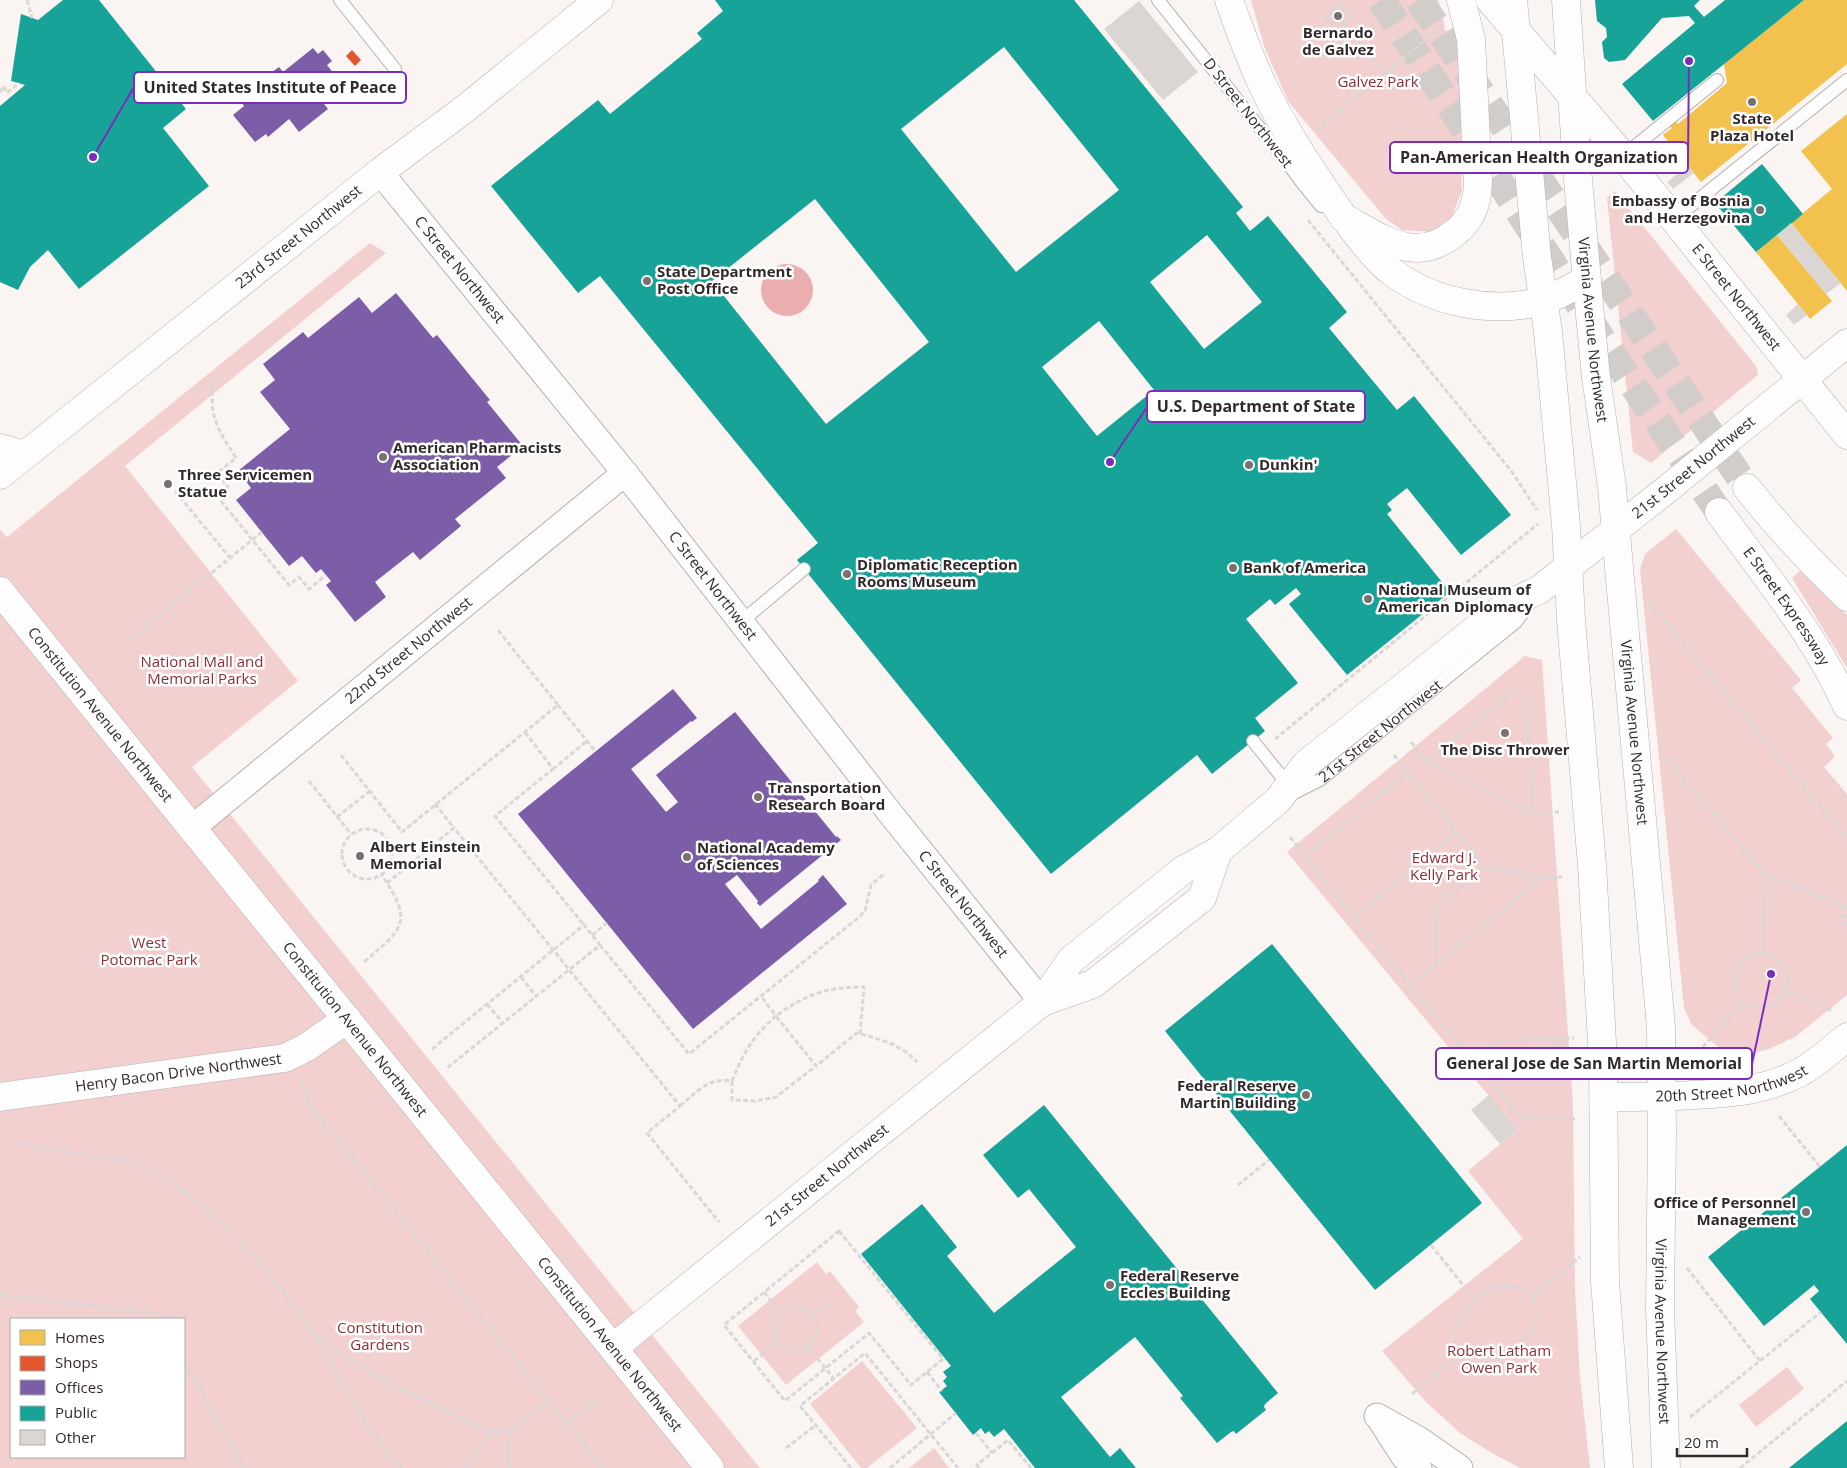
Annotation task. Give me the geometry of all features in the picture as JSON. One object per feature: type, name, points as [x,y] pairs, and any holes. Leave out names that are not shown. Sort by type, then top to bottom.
[{"type":"main road","name":"23rd Street Northwest","points":[[0,475],[12,452],[466,108],[599,0]]},
{"type":"main road","points":[[1229,0],[1250,57],[1267,95],[1322,186],[1344,218],[1371,252],[1386,267],[1404,280],[1431,294],[1456,302],[1480,305],[1508,306],[1543,300],[1587,279]]},
{"type":"main road","points":[[1344,218],[1392,243],[1417,249],[1441,243],[1462,227],[1471,214],[1478,192],[1478,172],[1470,40],[1461,0]]},
{"type":"main road","name":"E Street Northwest","points":[[1490,0],[1623,156],[1847,436]]},
{"type":"main road","points":[[1513,0],[1537,257],[1548,332],[1569,566],[1571,620],[1592,865],[1604,1097],[1605,1273],[1619,1468]]},
{"type":"main road","name":"Virginia Avenue Northwest","points":[[1566,0],[1577,168],[1596,377],[1617,528],[1620,579],[1658,988],[1662,1097],[1660,1309],[1666,1468]]},
{"type":"main road","name":"21st Street Northwest","points":[[613,1348],[1042,1002],[1071,960],[1183,870],[1218,851],[1283,793],[1306,764],[1505,606],[1539,590],[1847,343]]},
{"type":"main road","points":[[1748,488],[1804,556],[1847,597]]},
{"type":"main road","name":"E Street Expressway","points":[[1719,512],[1809,637],[1847,706]]},
{"type":"main road","name":"Constitution Avenue Northwest","points":[[0,591],[710,1468]]},
{"type":"main road","name":"Henry Bacon Drive Northwest","points":[[0,1097],[285,1058],[307,1047],[347,1019]]},
{"type":"main road","name":"20th Street Northwest","points":[[1604,1097],[1662,1097],[1737,1092],[1766,1087],[1801,1072],[1847,1037]]},
{"type":"street","name":"C Street Northwest","points":[[380,172],[625,473],[890,813],[1042,1002]]},
{"type":"street","name":"22nd Street Northwest","points":[[192,828],[625,473]]},
{"type":"street","points":[[1419,1468],[1404,1457],[1377,1416],[1420,1440],[1460,1468]]},
{"type":"lane","points":[[340,0],[396,69]]},
{"type":"lane","name":"D Street Northwest","points":[[1158,0],[1320,205],[1344,218]]},
{"type":"lane","points":[[1623,156],[1717,80]]},
{"type":"lane","points":[[1673,220],[1847,80]]},
{"type":"lane","points":[[740,622],[804,569]]},
{"type":"lane","points":[[1256,746],[1283,793]]},
{"type":"path","points":[[27,0],[32,18]]},
{"type":"path","points":[[1340,5],[1350,17],[1344,23],[1336,28],[1326,16],[1340,5]]},
{"type":"path","points":[[1344,23],[1385,74]]},
{"type":"path","points":[[1321,126],[1444,25]]},
{"type":"path","points":[[0,92],[4,86],[7,93],[19,83]]},
{"type":"path","points":[[1313,196],[1301,212],[1512,472],[1537,510]]},
{"type":"path","points":[[214,376],[211,395],[212,413],[222,436],[236,458],[217,473],[228,487],[217,496],[289,585],[299,577],[309,589],[326,575]]},
{"type":"path","points":[[176,491],[230,558]]},
{"type":"path","points":[[1256,746],[1538,524]]},
{"type":"path","points":[[130,639],[262,532]]},
{"type":"path","points":[[1644,601],[1650,602],[1847,839]]},
{"type":"path","points":[[497,628],[595,751]]},
{"type":"path","points":[[1427,762],[1513,692],[1525,697],[1532,813]]},
{"type":"path","points":[[341,755],[402,832],[558,705]]},
{"type":"path","points":[[525,732],[553,769]]},
{"type":"path","points":[[587,741],[495,816],[689,1054],[858,918],[865,911],[871,885],[884,874]]},
{"type":"path","points":[[1411,742],[1427,762],[1532,813],[1559,812]]},
{"type":"path","points":[[1394,755],[1484,866],[1542,878],[1563,876]]},
{"type":"path","points":[[1664,758],[1766,875],[1840,906],[1847,907]]},
{"type":"path","points":[[1305,856],[1408,772]]},
{"type":"path","points":[[309,781],[351,834]]},
{"type":"path","points":[[338,817],[370,791]]},
{"type":"path","points":[[435,804],[680,1106]]},
{"type":"path","points":[[387,883],[454,828]]},
{"type":"path","points":[[362,829],[370,829],[384,836],[389,842],[392,850],[391,859],[388,867],[381,874],[367,879],[358,878],[345,867],[342,860],[343,844],[351,834],[362,829]]},
{"type":"path","points":[[1354,918],[1457,832]]},
{"type":"path","points":[[1290,837],[1354,918],[1522,1118],[1577,1119]]},
{"type":"path","points":[[1436,964],[1436,908],[1484,866]]},
{"type":"path","points":[[364,962],[392,939],[398,930],[401,916],[397,900],[381,874]]},
{"type":"path","points":[[1763,954],[1766,875]]},
{"type":"path","points":[[1410,984],[1542,878]]},
{"type":"path","points":[[1840,906],[1847,927]]},
{"type":"path","points":[[592,935],[606,923]]},
{"type":"path","points":[[432,1048],[584,925]]},
{"type":"path","points":[[447,1068],[600,944]]},
{"type":"path","points":[[1753,954],[1763,954],[1772,956],[1785,971],[1787,981],[1785,991],[1780,999],[1771,1005],[1762,1007],[1752,1006],[1736,994],[1733,985],[1735,970],[1744,958],[1753,954]]},
{"type":"path","points":[[521,977],[536,996]]},
{"type":"path","points":[[860,1034],[864,988],[841,987],[804,998],[776,1016],[762,1028],[749,1045],[732,1081],[732,1100],[756,1101],[776,1096],[857,1033],[860,1034],[888,1042],[908,1052],[917,1062]]},
{"type":"path","points":[[1785,991],[1833,1012]]},
{"type":"path","points":[[761,996],[816,1066]]},
{"type":"path","points":[[1688,1064],[1743,1001]]},
{"type":"path","points":[[487,1004],[503,1023]]},
{"type":"path","points":[[1476,1063],[1546,1064],[1566,1038]]},
{"type":"path","points":[[1476,1063],[1498,1041],[1574,1038]]},
{"type":"path","points":[[719,1222],[647,1132],[711,1081],[721,1079],[732,1081]]},
{"type":"path","points":[[302,1083],[308,1102],[603,1468]]},
{"type":"path","points":[[1779,1116],[1820,1167]]},
{"type":"path","points":[[18,1143],[135,1163],[162,1176],[202,1207],[234,1235],[267,1272],[310,1329],[372,1432],[401,1468]]},
{"type":"path","points":[[1238,1186],[1269,1160]]},
{"type":"path","points":[[839,1231],[943,1359],[911,1385],[869,1333],[785,1401],[754,1362],[724,1325],[839,1231]]},
{"type":"path","points":[[1431,1245],[1475,1300]]},
{"type":"path","points":[[1532,1296],[1580,1258]]},
{"type":"path","points":[[1687,1268],[1760,1361]]},
{"type":"path","points":[[1506,1285],[1518,1286],[1532,1296],[1536,1302],[1537,1317],[1531,1334],[1500,1360],[1487,1364],[1472,1364],[1460,1356],[1455,1343],[1455,1331],[1462,1316],[1475,1300],[1491,1288],[1506,1285]]},
{"type":"path","points":[[764,1292],[781,1313]]},
{"type":"path","points":[[0,1295],[157,1314],[159,1318]]},
{"type":"path","points":[[812,1317],[834,1298]]},
{"type":"path","points":[[790,1308],[797,1308],[804,1310],[812,1317],[816,1327],[816,1334],[808,1347],[796,1351],[788,1350],[777,1342],[773,1329],[774,1321],[781,1313],[790,1308]]},
{"type":"path","points":[[1688,1419],[1821,1312]]},
{"type":"path","points":[[310,1329],[333,1349],[358,1366],[491,1432],[500,1432],[517,1426]]},
{"type":"path","points":[[754,1362],[777,1342]]},
{"type":"path","points":[[808,1347],[834,1379]]},
{"type":"path","points":[[850,1468],[800,1406],[865,1353],[958,1468]]},
{"type":"path","points":[[1412,1394],[1460,1356]]},
{"type":"path","points":[[185,1363],[244,1468]]},
{"type":"path","points":[[927,1372],[942,1390]]},
{"type":"path","points":[[1740,1468],[1847,1381]]},
{"type":"path","points":[[567,1423],[597,1400]]},
{"type":"path","points":[[511,1468],[507,1456],[508,1438],[517,1426],[549,1401]]},
{"type":"path","points":[[890,1468],[956,1413]]},
{"type":"path","points":[[786,1448],[816,1424]]},
{"type":"path","points":[[465,1468],[491,1432]]},
{"type":"path","points":[[976,1433],[992,1453]]},
{"type":"path","points":[[979,1468],[976,1465],[1008,1440],[1031,1468]]},
{"type":"green space","name":"Galvez Park","points":[[1251,0],[1438,0],[1445,31],[1456,29],[1459,41],[1462,191],[1452,216],[1433,232],[1402,230],[1386,219],[1288,101],[1264,46]]},
{"type":"green space","points":[[1615,191],[1756,366],[1758,375],[1651,463],[1633,452],[1607,198]]},
{"type":"green space","points":[[370,243],[386,253],[125,466],[298,681],[192,767],[760,1468],[0,1468],[0,530],[7,537]]},
{"type":"green space","points":[[1676,529],[1801,680],[1792,688],[1833,738],[1826,744],[1835,756],[1824,767],[1847,794],[1847,995],[1795,1037],[1769,1049],[1743,1056],[1717,1046],[1692,1025],[1684,1008],[1640,569],[1645,554]]},
{"type":"green space","points":[[1800,571],[1847,615],[1847,668],[1792,578]]},
{"type":"green space","name":"Edward J. Kelly Park","points":[[1525,656],[1542,660],[1573,1105],[1575,1288],[1580,1378],[1590,1468],[1520,1468],[1490,1452],[1460,1433],[1426,1402],[1382,1351],[1523,1239],[1468,1171],[1517,1130],[1287,852]]},
{"type":"green space","points":[[817,1262],[826,1274],[830,1271],[859,1307],[855,1311],[864,1322],[786,1385],[738,1326]]},
{"type":"green space","points":[[862,1361],[917,1428],[867,1468],[861,1468],[810,1404]]},
{"type":"green space","points":[[1787,1367],[1804,1389],[1756,1427],[1739,1405]]},
{"type":"green space","points":[[934,1448],[949,1468],[909,1468]]},
{"type":"shaded area","points":[[787,264],[797,266],[805,272],[811,280],[813,290],[811,300],[805,308],[797,314],[787,316],[777,314],[769,308],[763,300],[761,290],[763,280],[769,272],[777,266]]},
{"type":"building: Homes","name":"State Plaza Hotel","points":[[1804,0],[1847,0],[1847,64],[1701,182],[1663,135],[1672,128],[1670,126],[1676,121],[1678,124],[1727,83],[1724,64]]},
{"type":"building: Homes","points":[[1847,114],[1847,291],[1791,223],[1832,189],[1801,151]]},
{"type":"building: Homes","points":[[1777,235],[1832,301],[1810,319],[1756,252]]},
{"type":"building: Shops","points":[[352,50],[361,60],[355,66],[346,56]]},
{"type":"building: Offices","points":[[313,48],[318,54],[323,50],[332,61],[327,65],[339,80],[318,96],[328,109],[299,132],[289,119],[268,137],[266,134],[255,142],[233,115],[244,106],[242,103],[272,80],[268,75],[279,67],[283,72]]},
{"type":"building: Offices","name":"American Pharmacists Association","points":[[396,293],[433,338],[437,335],[490,400],[487,402],[523,446],[497,467],[506,478],[455,519],[461,526],[420,560],[413,552],[375,582],[386,597],[355,622],[326,585],[331,581],[321,569],[316,573],[302,556],[289,566],[236,500],[251,488],[238,471],[290,429],[260,392],[275,380],[263,364],[303,332],[308,338],[359,297],[372,313]]},
{"type":"building: Offices","name":"National Academy of Sciences","points":[[673,689],[697,718],[631,769],[666,812],[678,802],[656,775],[735,712],[836,837],[841,840],[760,906],[737,875],[725,884],[761,929],[819,881],[823,875],[847,904],[693,1029],[518,814]]},
{"type":"building: Public","points":[[63,0],[99,0],[186,109],[163,128],[209,186],[79,289],[48,250],[30,267],[18,290],[0,282],[0,106],[25,85],[11,81],[21,14],[38,20]]},
{"type":"building: Public","points":[[715,0],[1074,0],[1243,207],[1236,213],[1250,231],[1268,216],[1347,312],[1329,328],[1397,410],[1414,396],[1511,515],[1461,555],[1407,488],[1387,504],[1392,510],[1387,514],[1450,592],[1347,675],[1289,604],[1301,594],[1296,588],[1275,605],[1270,599],[1246,619],[1298,683],[1255,718],[1265,731],[1212,774],[1197,755],[1051,874],[797,560],[818,543],[600,276],[578,293],[491,186],[598,100],[610,114],[702,39],[697,33],[723,11]],"holes":[[[1004,47],[1119,190],[1016,272],[901,129]],[[815,199],[929,342],[826,424],[712,281]],[[1207,235],[1262,302],[1204,349],[1150,282]],[[1099,321],[1154,390],[1097,436],[1042,367]]]},
{"type":"building: Public","points":[[1595,0],[1700,0],[1694,6],[1704,17],[1725,0],[1804,0],[1653,121],[1622,84],[1695,23],[1689,16],[1662,18],[1625,60],[1609,62],[1604,58],[1602,42],[1607,37],[1606,28],[1597,21]]},
{"type":"building: Public","name":"Embassy of Bosnia and Herzegovina","points":[[1762,164],[1803,214],[1756,252],[1715,203]]},
{"type":"building: Public","name":"Federal Reserve Martin Building","points":[[1272,944],[1482,1203],[1375,1290],[1165,1031]]},
{"type":"building: Public","name":"Federal Reserve Eccles Building","points":[[1044,1105],[1278,1393],[1265,1404],[1266,1410],[1236,1434],[1234,1431],[1231,1432],[1217,1443],[1180,1398],[1183,1396],[1135,1337],[1061,1397],[1110,1457],[1120,1448],[1136,1468],[1035,1468],[1004,1429],[994,1437],[989,1431],[985,1434],[981,1428],[973,1435],[939,1392],[947,1386],[943,1381],[947,1377],[943,1372],[951,1366],[861,1254],[922,1204],[957,1247],[947,1256],[994,1313],[1076,1247],[1029,1189],[1018,1198],[983,1155]]},
{"type":"building: Public","name":"Office of Personnel Management","points":[[1847,1145],[1847,1344],[1810,1299],[1819,1291],[1814,1285],[1764,1326],[1708,1257]]},
{"type":"building: Public","points":[[1847,1421],[1847,1468],[1789,1468]]},
{"type":"building: Other","points":[[1139,1],[1198,72],[1163,100],[1104,29]]},
{"type":"building: Other","points":[[1688,166],[1694,173],[1673,189],[1667,182]]},
{"type":"building: Other","points":[[1791,223],[1841,283],[1826,294],[1777,235]]},
{"type":"building: Other","points":[[1798,304],[1807,315],[1794,325],[1786,315]]},
{"type":"building: Other","points":[[1489,1095],[1517,1130],[1500,1144],[1471,1110]]},
{"type":"tunnel","points":[[1381,0],[1609,350],[1719,512]]},
{"type":"tunnel","points":[[1419,0],[1747,488]]},
{"type":"place","name":"Bernardo de Galvez","points":[[1338,16]]},
{"type":"place","name":"Pan-American Health Organization","points":[[1689,61]]},
{"type":"place","name":"State Plaza Hotel","points":[[1752,102]]},
{"type":"place","name":"United States Institute of Peace","points":[[93,157]]},
{"type":"place","name":"Embassy of Bosnia and Herzegovina","points":[[1760,210]]},
{"type":"place","name":"State Department Post Office","points":[[647,281]]},
{"type":"place","name":"American Pharmacists Association","points":[[383,457]]},
{"type":"place","name":"U.S. Department of State","points":[[1110,462]]},
{"type":"place","name":"Dunkin'","points":[[1249,465]]},
{"type":"place","name":"Three Servicemen Statue","points":[[168,484]]},
{"type":"place","name":"Bank of America","points":[[1233,568]]},
{"type":"place","name":"Diplomatic Reception Rooms Museum","points":[[847,574]]},
{"type":"place","name":"National Museum of American Diplomacy","points":[[1368,599]]},
{"type":"place","name":"The Disc Thrower","points":[[1505,733]]},
{"type":"place","name":"Transportation Research Board","points":[[758,797]]},
{"type":"place","name":"Albert Einstein Memorial","points":[[360,856]]},
{"type":"place","name":"National Academy of Sciences","points":[[687,857]]},
{"type":"place","name":"General Jose de San Martin Memorial","points":[[1771,974]]},
{"type":"place","name":"Federal Reserve Martin Building","points":[[1306,1095]]},
{"type":"place","name":"Office of Personnel Management","points":[[1806,1212]]},
{"type":"place","name":"Federal Reserve Eccles Building","points":[[1110,1285]]},
{"type":"park label","name":"National Mall and Memorial Parks","points":[[202,670]]},
{"type":"park label","name":"West Potomac Park","points":[[149,952]]},
{"type":"park label","name":"Constitution Gardens","points":[[380,1336]]},
{"type":"park label","name":"Robert Latham Owen Park","points":[[1499,1360]]}]
